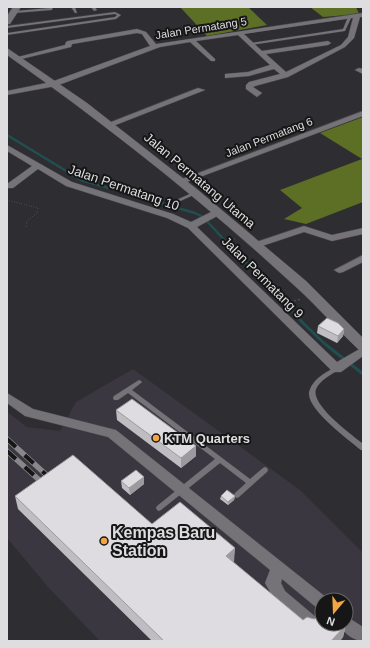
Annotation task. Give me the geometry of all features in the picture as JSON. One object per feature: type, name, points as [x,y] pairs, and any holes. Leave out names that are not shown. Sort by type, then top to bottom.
[{"type":"street","points":[[257,95],[258,93],[249,87],[252,84],[285,74],[343,46],[351,38],[361,15],[360,7]]},
{"type":"street","points":[[7,22],[18,10]]},
{"type":"street","name":"Jalan Permatang 5","points":[[7,93],[53,84],[155,46],[361,15]]},
{"type":"street","points":[[17,58],[69,46],[68,43],[137,31],[144,33],[155,46]]},
{"type":"street","points":[[239,33],[274,66],[285,74]]},
{"type":"street","points":[[192,41],[213,60]]},
{"type":"street","points":[[261,53],[328,43]]},
{"type":"street","name":"Jalan Permatang Utama","points":[[7,51],[110,124],[197,193],[214,214],[256,245],[302,285],[363,346]]},
{"type":"street","points":[[228,76],[250,74],[274,66]]},
{"type":"street","points":[[110,124],[201,90]]},
{"type":"street","name":"Jalan Permatang 6","points":[[182,181],[363,113]]},
{"type":"street","name":"Jalan Permatang 10","points":[[7,147],[37,166],[76,186],[170,216],[193,225]]},
{"type":"street","points":[[10,186],[37,166]]},
{"type":"street","points":[[193,225],[214,214]]},
{"type":"street","name":"Jalan Permatang 9","points":[[193,225],[282,317],[339,368]]},
{"type":"street","points":[[256,245],[304,229],[332,238],[363,231]]},
{"type":"street","points":[[338,270],[363,258]]},
{"type":"street","points":[[339,368],[359,354]]},
{"type":"street","points":[[7,397],[28,413],[112,433],[314,596]]},
{"type":"street","points":[[279,567],[273,583],[280,596],[311,623]]},
{"type":"street","points":[[354,630],[363,637]]},
{"type":"lane","points":[[18,10],[27,7]]},
{"type":"lane","points":[[18,10],[51,9],[51,7]]},
{"type":"lane","points":[[73,7],[76,12]]},
{"type":"lane","points":[[7,27],[115,13],[119,15],[116,18],[7,34]]},
{"type":"lane","points":[[251,44],[344,30],[349,18]]},
{"type":"lane","points":[[174,202],[197,193]]},
{"type":"lane","points":[[339,368],[315,386],[312,393],[313,399],[323,412],[363,448]]},
{"type":"lane","points":[[116,398],[139,382]]},
{"type":"lane","points":[[128,390],[251,483]]},
{"type":"lane","points":[[159,508],[220,459]]},
{"type":"lane","points":[[237,495],[265,470]]},
{"type":"path","points":[[7,200],[38,208],[37,213],[27,221],[26,228]]},
{"type":"path","points":[[223,243],[238,238]]},
{"type":"shaded area","points":[[133,369],[300,490],[363,553],[363,641],[100,641],[48,587],[7,538],[7,412],[27,427],[60,431],[76,402]]},
{"type":"green space","points":[[180,7],[248,7],[267,25],[207,36]]},
{"type":"green space","points":[[310,7],[356,7],[359,14],[323,17]]},
{"type":"green space","points":[[363,117],[363,202],[306,224],[284,219],[302,208],[280,190],[362,159],[320,133]]},
{"type":"building","points":[[327,318],[338,323],[344,329],[338,336],[318,326]]},
{"type":"building","points":[[132,399],[196,446],[181,458],[116,410]]},
{"type":"building","name":"Kempas Baru Station","points":[[73,455],[152,524],[180,502],[235,548],[226,556],[303,620],[307,617],[314,619],[314,632],[339,632],[331,641],[164,641],[15,496]]},
{"type":"building","points":[[136,470],[144,477],[129,488],[121,481]]},
{"type":"building","points":[[227,490],[235,496],[228,502],[221,496]]},
{"type":"waterway","points":[[7,135],[81,180],[195,213],[203,217],[230,246]]},
{"type":"waterway","points":[[229,245],[304,324],[325,344],[363,374]]},
{"type":"railway","points":[[7,439],[53,481]]},
{"type":"railway","points":[[7,451],[47,487]]},
{"type":"place","name":"KTM Quarters","points":[[156,438]]},
{"type":"place","name":"Kempas Baru Station","points":[[104,541]]}]
